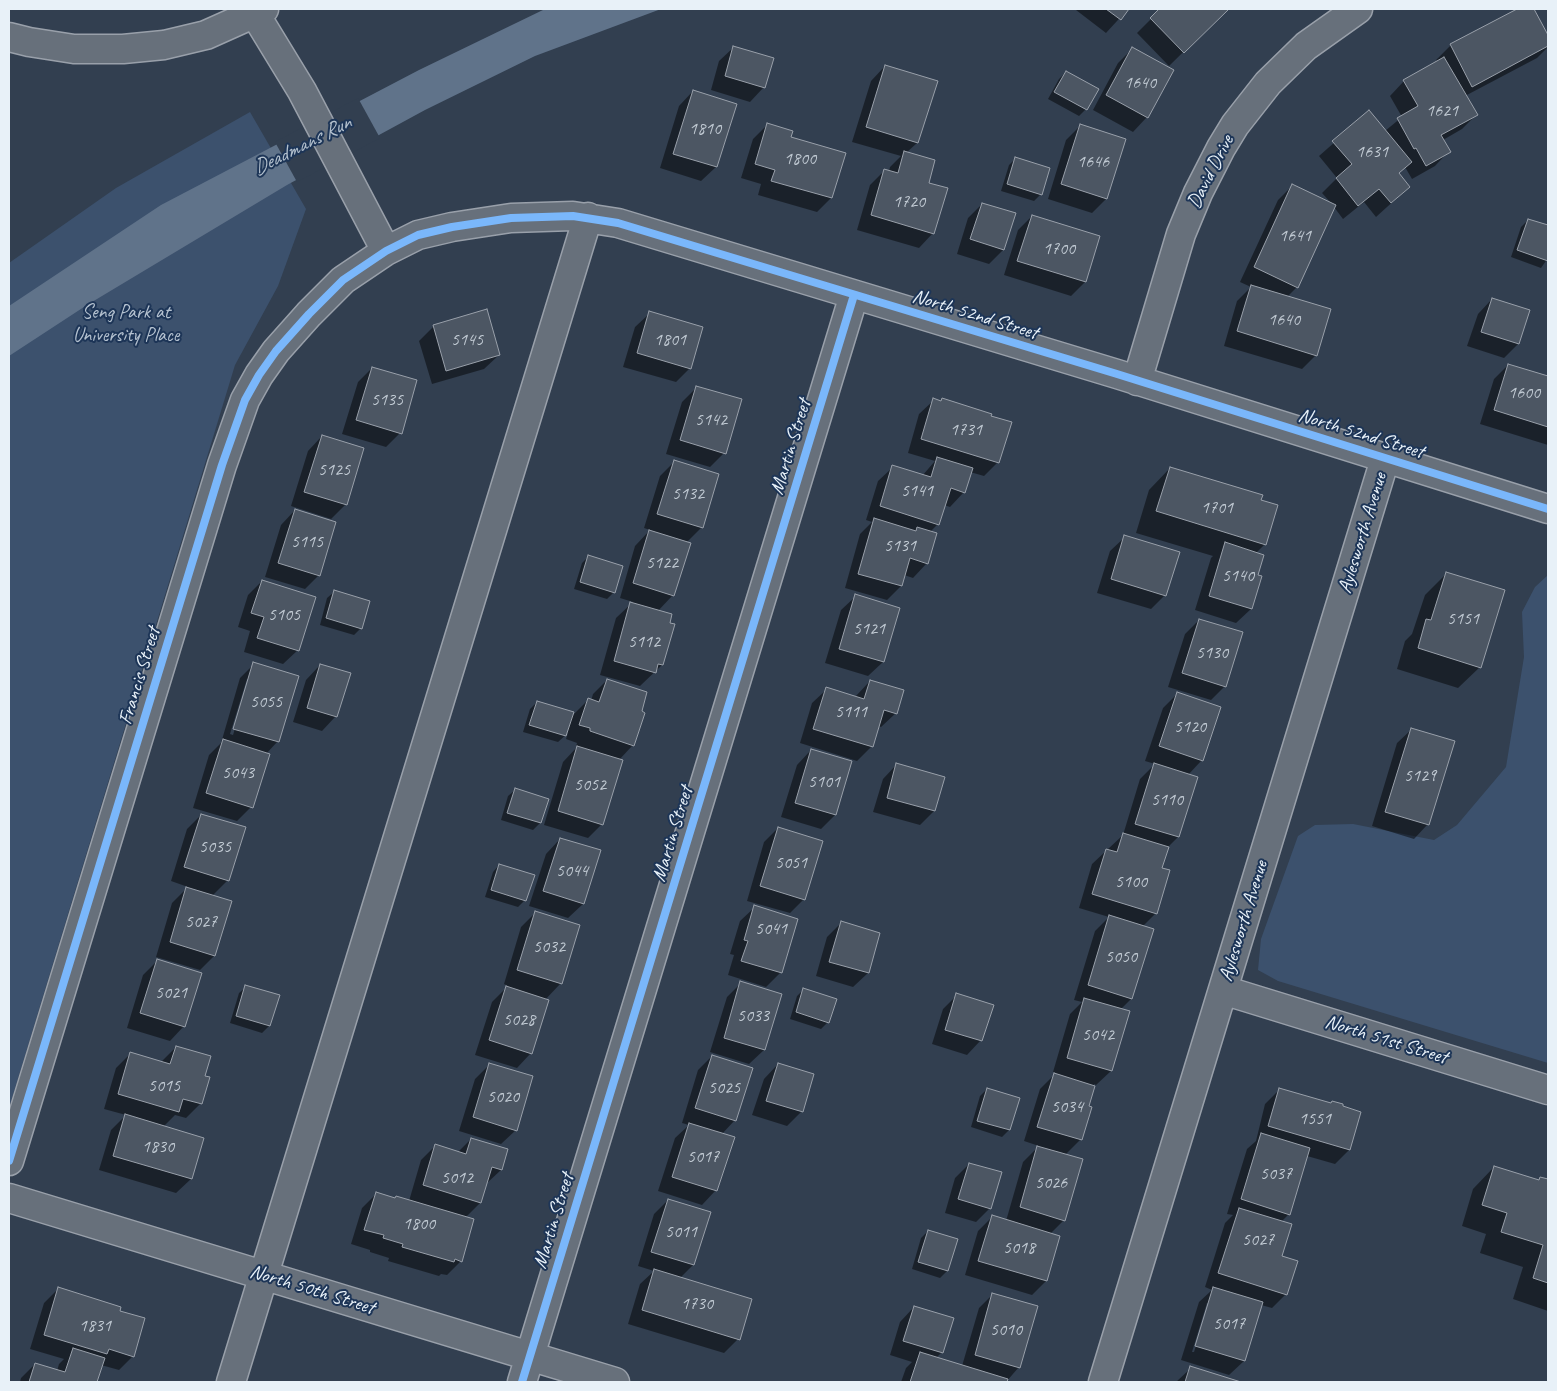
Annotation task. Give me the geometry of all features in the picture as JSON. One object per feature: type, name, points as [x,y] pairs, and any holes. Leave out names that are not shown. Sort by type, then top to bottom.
[{"type":"street","name":"David Drive","points":[[1137,381],[1181,234],[1198,193],[1221,148],[1235,125],[1268,83],[1306,46],[1358,9]]},
{"type":"street","points":[[9,37],[74,49],[134,48],[184,41],[206,35],[259,11],[386,251]]},
{"type":"street","name":"North 52nd Street","points":[[386,251],[418,235],[481,222],[557,216],[588,217],[618,223],[1137,381],[1548,509]]},
{"type":"street","points":[[232,1382],[588,217]]},
{"type":"street","name":"Francis Street","points":[[9,1161],[222,465],[245,400],[259,375],[276,351],[309,314],[343,280],[386,251]]},
{"type":"street","name":"Martin Street","points":[[522,1382],[854,295]]},
{"type":"street","name":"Aylesworth Avenue","points":[[1103,1382],[1385,459]]},
{"type":"street","name":"North 51st Street","points":[[1223,990],[1548,1090]]},
{"type":"street","name":"North 50th Street","points":[[9,1198],[615,1382]]},
{"type":"green space","name":"Seng Park at University Place","points":[[250,112],[306,209],[278,286],[235,365],[9,1108],[9,263],[116,188]]},
{"type":"green space","points":[[1548,575],[1548,1063],[1278,981],[1258,970],[1261,939],[1298,836],[1315,825],[1353,824],[1434,840],[1457,825],[1506,767],[1524,657],[1522,612],[1535,587]]},
{"type":"water","name":"Deadmans Run","points":[[545,9],[661,9],[535,56],[425,110],[287,185],[87,305],[9,356],[9,306],[161,205],[419,70]]},
{"type":"pier","points":[[358,98],[380,138],[297,182],[275,142]]},
{"type":"building","points":[[1106,9],[1129,9],[1121,20]]},
{"type":"building","points":[[1159,9],[1228,10],[1184,53],[1150,18]]},
{"type":"building","points":[[1517,9],[1534,9],[1548,35],[1548,46],[1472,87],[1450,44]]},
{"type":"building","points":[[733,46],[774,58],[765,88],[725,76]]},
{"type":"building","points":[[1132,47],[1174,70],[1148,118],[1106,95]]},
{"type":"building","points":[[1444,57],[1478,115],[1441,135],[1451,152],[1426,166],[1397,118],[1418,106],[1403,80]]},
{"type":"building","points":[[885,65],[938,81],[918,143],[866,127]]},
{"type":"building","points":[[1066,71],[1099,89],[1087,110],[1054,92]]},
{"type":"building","points":[[693,90],[737,104],[717,167],[673,154]]},
{"type":"building","points":[[1369,110],[1412,162],[1399,173],[1410,187],[1391,203],[1379,189],[1358,206],[1336,178],[1352,164],[1332,141]]},
{"type":"building","points":[[767,123],[793,131],[791,137],[846,153],[832,198],[771,181],[775,170],[755,164]]},
{"type":"building","points":[[1080,124],[1126,139],[1107,199],[1061,184]]},
{"type":"building","points":[[904,151],[935,160],[929,183],[948,188],[934,234],[871,215],[884,169],[898,173]]},
{"type":"building","points":[[1015,157],[1050,168],[1042,195],[1007,184]]},
{"type":"building","points":[[1292,184],[1336,205],[1298,288],[1254,267]]},
{"type":"building","points":[[982,203],[1016,213],[1004,250],[970,239]]},
{"type":"building","points":[[1032,215],[1100,236],[1086,282],[1017,261]]},
{"type":"building","points":[[1528,219],[1548,225],[1548,261],[1517,250]]},
{"type":"building","points":[[1251,285],[1331,309],[1317,356],[1237,331]]},
{"type":"building","points":[[1492,298],[1530,310],[1519,344],[1481,332]]},
{"type":"building","points":[[487,309],[500,355],[446,371],[433,325]]},
{"type":"building","points":[[649,311],[703,327],[691,369],[637,353]]},
{"type":"building","points":[[1508,364],[1548,376],[1548,427],[1494,410]]},
{"type":"building","points":[[372,367],[417,380],[402,434],[356,420]]},
{"type":"building","points":[[696,386],[742,399],[726,454],[680,440]]},
{"type":"building","points":[[933,398],[941,401],[942,398],[1012,422],[999,463],[921,439]]},
{"type":"building","points":[[322,435],[364,448],[347,505],[304,492]]},
{"type":"building","points":[[937,457],[973,468],[965,493],[951,488],[939,525],[880,506],[892,465],[931,477]]},
{"type":"building","points":[[674,460],[719,474],[703,528],[657,514]]},
{"type":"building","points":[[1170,467],[1263,495],[1261,500],[1278,505],[1266,545],[1156,511]]},
{"type":"building","points":[[295,509],[336,522],[320,576],[278,563]]},
{"type":"building","points":[[874,518],[916,531],[917,527],[937,533],[928,564],[910,558],[902,586],[858,574]]},
{"type":"building","points":[[649,530],[691,543],[674,596],[633,583]]},
{"type":"building","points":[[1124,535],[1180,552],[1166,596],[1111,579]]},
{"type":"building","points":[[1225,542],[1264,555],[1258,575],[1262,576],[1252,609],[1209,596]]},
{"type":"building","points":[[588,555],[623,566],[615,593],[580,582]]},
{"type":"building","points":[[1446,572],[1505,590],[1481,668],[1418,648],[1426,619],[1431,620]]},
{"type":"building","points":[[262,580],[316,597],[299,651],[257,638],[264,617],[251,613]]},
{"type":"building","points":[[334,590],[370,601],[362,629],[326,618]]},
{"type":"building","points":[[855,594],[900,608],[884,662],[839,649]]},
{"type":"building","points":[[630,602],[672,614],[670,623],[675,624],[663,665],[658,664],[656,673],[614,661]]},
{"type":"building","points":[[1199,619],[1243,632],[1226,687],[1182,673]]},
{"type":"building","points":[[253,662],[299,676],[279,742],[233,729]]},
{"type":"building","points":[[320,664],[351,673],[337,717],[307,708]]},
{"type":"building","points":[[607,679],[647,692],[642,711],[645,713],[634,746],[590,731],[590,728],[579,725],[588,698],[599,702]]},
{"type":"building","points":[[870,680],[904,690],[897,714],[884,710],[873,747],[813,729],[826,687],[864,699]]},
{"type":"building","points":[[1177,692],[1221,707],[1203,761],[1159,746]]},
{"type":"building","points":[[537,701],[574,712],[566,736],[529,725]]},
{"type":"building","points":[[1411,728],[1455,741],[1429,825],[1385,812]]},
{"type":"building","points":[[223,739],[270,754],[253,808],[206,793]]},
{"type":"building","points":[[577,746],[623,760],[603,825],[558,811]]},
{"type":"building","points":[[811,749],[852,761],[836,815],[795,803]]},
{"type":"building","points":[[896,763],[945,777],[935,811],[887,798]]},
{"type":"building","points":[[1154,763],[1198,777],[1179,837],[1135,824]]},
{"type":"building","points":[[515,788],[549,799],[541,823],[507,813]]},
{"type":"building","points":[[201,814],[246,827],[229,881],[184,867]]},
{"type":"building","points":[[778,827],[823,841],[805,900],[760,886]]},
{"type":"building","points":[[1123,833],[1169,847],[1162,868],[1170,870],[1157,914],[1092,894],[1106,849],[1117,852]]},
{"type":"building","points":[[560,838],[601,850],[584,904],[543,891]]},
{"type":"building","points":[[499,864],[535,875],[526,901],[491,890]]},
{"type":"building","points":[[186,887],[232,901],[215,956],[170,942]]},
{"type":"building","points":[[754,905],[798,919],[782,973],[741,961],[748,941],[744,940]]},
{"type":"building","points":[[535,911],[580,925],[562,984],[517,970]]},
{"type":"building","points":[[1109,915],[1154,929],[1132,999],[1088,985]]},
{"type":"building","points":[[841,921],[880,933],[869,973],[829,962]]},
{"type":"building","points":[[157,959],[202,973],[185,1027],[140,1013]]},
{"type":"building","points":[[740,981],[782,994],[765,1050],[724,1038]]},
{"type":"building","points":[[245,985],[280,995],[270,1026],[236,1016]]},
{"type":"building","points":[[506,986],[549,1000],[532,1054],[489,1040]]},
{"type":"building","points":[[803,988],[837,999],[829,1023],[796,1012]]},
{"type":"building","points":[[956,993],[994,1005],[982,1041],[945,1030]]},
{"type":"building","points":[[1084,998],[1130,1011],[1112,1071],[1067,1058]]},
{"type":"building","points":[[176,1046],[211,1056],[205,1076],[210,1077],[202,1104],[183,1099],[179,1112],[118,1094],[130,1052],[170,1064]]},
{"type":"building","points":[[712,1055],[753,1068],[736,1121],[695,1108]]},
{"type":"building","points":[[489,1063],[533,1076],[517,1131],[473,1117]]},
{"type":"building","points":[[778,1063],[814,1074],[803,1112],[766,1101]]},
{"type":"building","points":[[1054,1073],[1095,1086],[1089,1106],[1092,1107],[1082,1140],[1037,1127]]},
{"type":"building","points":[[987,1088],[1020,1098],[1010,1130],[977,1121]]},
{"type":"building","points":[[1279,1088],[1331,1103],[1332,1101],[1343,1104],[1343,1106],[1361,1112],[1350,1150],[1268,1126]]},
{"type":"building","points":[[125,1114],[204,1138],[192,1179],[113,1156]]},
{"type":"building","points":[[689,1123],[735,1137],[717,1191],[672,1177]]},
{"type":"building","points":[[1261,1133],[1310,1148],[1290,1215],[1241,1199]]},
{"type":"building","points":[[471,1138],[508,1149],[502,1170],[492,1167],[481,1203],[423,1185],[435,1144],[466,1154]]},
{"type":"building","points":[[1037,1146],[1083,1159],[1065,1221],[1020,1207]]},
{"type":"building","points":[[969,1163],[1002,1172],[991,1209],[958,1199]]},
{"type":"building","points":[[1494,1166],[1539,1180],[1540,1177],[1548,1179],[1548,1283],[1533,1278],[1543,1245],[1501,1232],[1507,1213],[1482,1205]]},
{"type":"building","points":[[376,1192],[474,1219],[462,1262],[455,1259],[454,1262],[402,1247],[403,1244],[383,1238],[384,1235],[364,1230]]},
{"type":"building","points":[[668,1199],[711,1212],[694,1265],[651,1252]]},
{"type":"building","points":[[1239,1208],[1292,1224],[1282,1256],[1298,1261],[1287,1295],[1218,1273]]},
{"type":"building","points":[[992,1215],[1060,1236],[1047,1281],[978,1261]]},
{"type":"building","points":[[928,1230],[958,1239],[948,1271],[918,1262]]},
{"type":"building","points":[[654,1269],[752,1299],[740,1340],[642,1310]]},
{"type":"building","points":[[58,1287],[121,1307],[120,1311],[145,1318],[134,1357],[109,1349],[107,1354],[44,1335]]},
{"type":"building","points":[[1213,1287],[1263,1302],[1245,1361],[1195,1346]]},
{"type":"building","points":[[992,1293],[1038,1306],[1020,1368],[975,1355]]},
{"type":"building","points":[[914,1306],[954,1318],[943,1353],[903,1341]]},
{"type":"building","points":[[73,1348],[105,1358],[97,1382],[29,1382],[35,1363],[65,1372]]},
{"type":"building","points":[[920,1352],[1008,1379],[1007,1382],[910,1382]]},
{"type":"building","points":[[1190,1366],[1241,1382],[1185,1382]]},
{"type":"cycle path","points":[[9,1161],[222,465],[245,400],[259,375],[276,351],[343,280],[386,251],[418,235],[452,227],[511,218],[573,216],[618,223],[1117,374],[1548,509]]},
{"type":"cycle path","points":[[522,1382],[854,295]]}]
